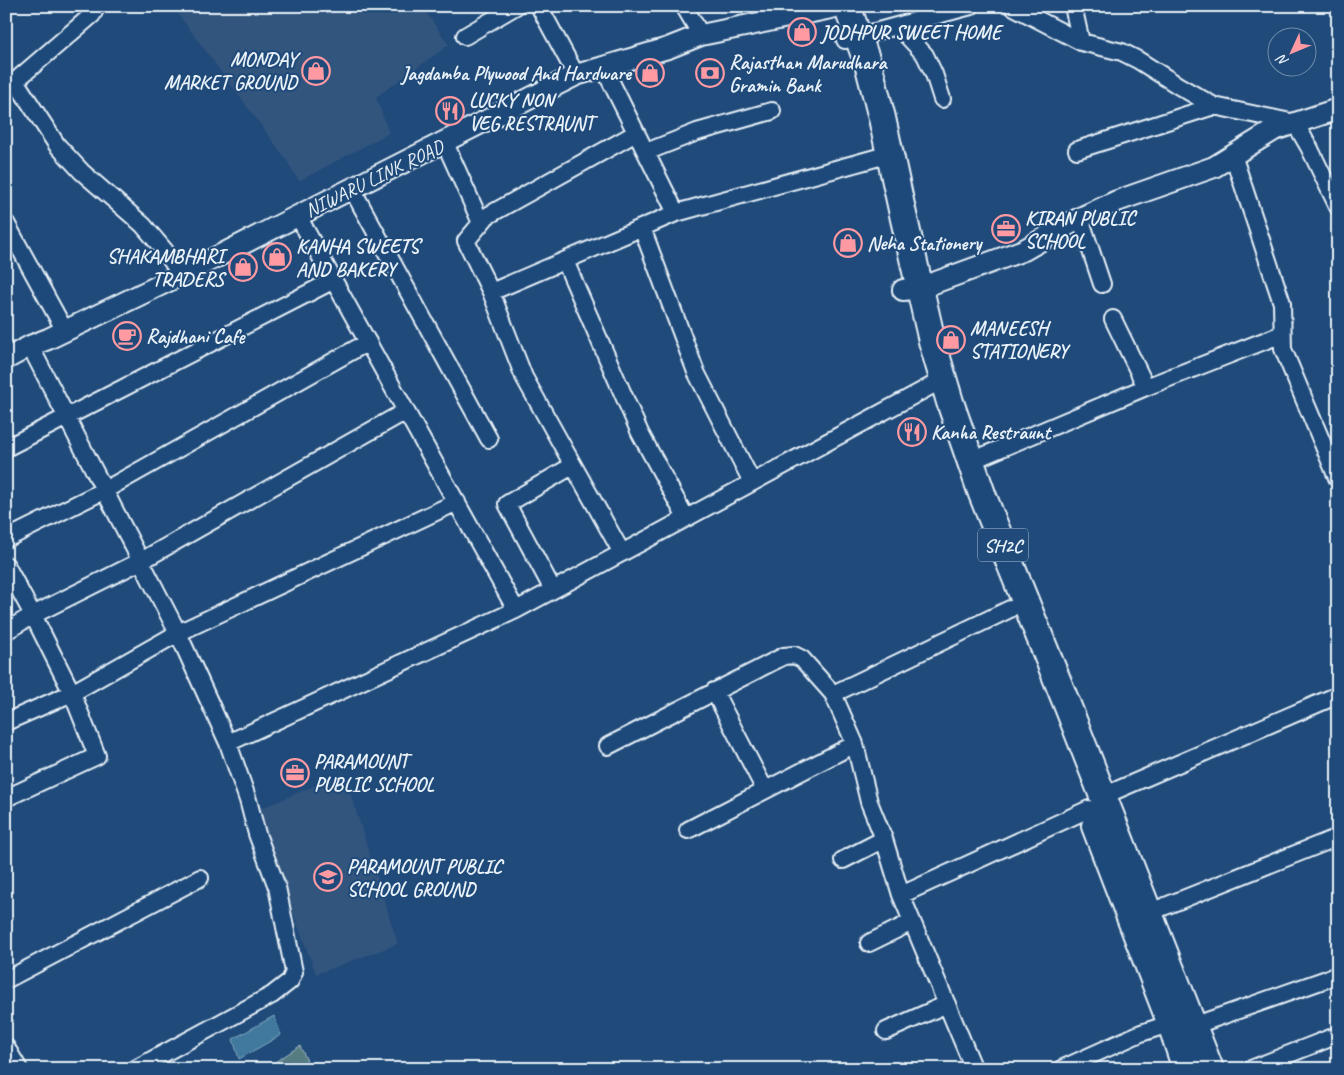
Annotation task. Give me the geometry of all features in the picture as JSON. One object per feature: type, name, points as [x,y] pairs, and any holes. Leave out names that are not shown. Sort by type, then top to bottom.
[{"type":"main road","name":"SH2C","points":[[838,7],[851,38],[869,67],[883,156],[912,289],[932,341],[936,383],[989,557],[1010,609],[1060,710]]},
{"type":"main road","name":"SH2C","points":[[936,383],[971,461],[1060,710],[1096,803],[1185,1022],[1210,1069]]},
{"type":"main road","name":"SH2C","points":[[1096,803],[1148,912],[1185,1022],[1186,1069]]},
{"type":"street","points":[[97,6],[92,14],[11,86],[57,145],[82,172],[142,225],[165,251],[181,275]]},
{"type":"street","points":[[465,36],[516,6]]},
{"type":"street","points":[[539,6],[576,76]]},
{"type":"street","points":[[684,6],[701,35]]},
{"type":"street","points":[[851,38],[898,26],[935,12],[971,6]]},
{"type":"street","points":[[1012,6],[1081,42],[1122,52],[1214,106],[1295,123],[1338,206]]},
{"type":"street","points":[[1073,6],[1081,42]]},
{"type":"street","name":"NIWARU LINK ROAD","points":[[6,359],[181,275],[576,76],[668,48],[701,35],[838,7]]},
{"type":"street","points":[[898,26],[925,55],[934,74],[942,99]]},
{"type":"street","points":[[604,68],[676,213]]},
{"type":"street","points":[[1077,150],[1214,106]]},
{"type":"street","points":[[912,289],[1024,250],[1080,218],[1116,201],[1214,167],[1274,130],[1338,109]]},
{"type":"street","points":[[646,152],[697,132],[772,111]]},
{"type":"street","points":[[622,553],[524,378],[491,292],[466,241],[487,216],[636,133]]},
{"type":"street","points":[[445,143],[481,223]]},
{"type":"street","points":[[1233,155],[1282,302],[1283,349],[1338,480]]},
{"type":"street","points":[[491,292],[676,213],[883,156]]},
{"type":"street","points":[[352,189],[489,439]]},
{"type":"street","points":[[298,216],[516,610]]},
{"type":"street","points":[[1080,218],[1102,284]]},
{"type":"street","points":[[6,223],[65,331]]},
{"type":"street","points":[[642,228],[696,372],[752,482]]},
{"type":"street","points":[[564,261],[640,433],[686,518]]},
{"type":"street","points":[[6,448],[334,280]]},
{"type":"street","points":[[1113,320],[1146,387]]},
{"type":"street","points":[[971,461],[1146,387],[1282,334]]},
{"type":"street","points":[[6,539],[105,490],[368,342]]},
{"type":"street","points":[[30,346],[178,634],[228,743],[248,800],[257,834],[277,887],[294,972],[290,981],[272,996],[135,1069]]},
{"type":"street","points":[[228,743],[516,610],[936,383]]},
{"type":"street","points":[[6,631],[33,615],[141,561],[406,411]]},
{"type":"street","points":[[553,590],[507,504],[572,466]]},
{"type":"street","points":[[6,722],[72,692],[178,634],[457,502]]},
{"type":"street","points":[[6,565],[72,692],[97,756],[6,798]]},
{"type":"street","points":[[833,694],[1010,609]]},
{"type":"street","points":[[608,746],[784,656],[794,655],[802,659],[833,694],[855,744],[869,802],[884,839],[901,895],[974,1069]]},
{"type":"street","points":[[714,691],[765,790]]},
{"type":"street","points":[[901,895],[1096,803],[1338,695]]},
{"type":"street","points":[[688,830],[855,744]]},
{"type":"street","points":[[1148,912],[1338,838]]},
{"type":"street","points":[[843,860],[884,839]]},
{"type":"street","points":[[6,980],[200,878]]},
{"type":"street","points":[[869,944],[912,922]]},
{"type":"street","points":[[1066,1068],[1141,1033],[1185,1022],[1338,975]]},
{"type":"street","points":[[886,1031],[947,1004]]},
{"type":"street","points":[[1251,1069],[1338,1035]]},
{"type":"street","points":[[6,1047],[19,1069]]},
{"type":"shaded area","name":"MONDAY MARKET GROUND","points":[[182,6],[422,6],[449,45],[376,97],[389,133],[299,181],[283,155],[175,10]]},
{"type":"shaded area","name":"PARAMOUNT PUBLIC SCHOOL GROUND","points":[[344,773],[398,944],[316,974],[255,811]]},
{"type":"shaded area","points":[[274,1016],[281,1035],[239,1059],[233,1039]]},
{"type":"green space","points":[[300,1046],[311,1069],[264,1069]]},
{"type":"place","name":"JODHPUR SWEET HOME","points":[[802,32]]},
{"type":"place","name":"MONDAY MARKET GROUND","points":[[316,71]]},
{"type":"place","name":"Jagdamba Plywood And Hardware","points":[[650,73]]},
{"type":"place","name":"Rajasthan Marudhara Gramin Bank","points":[[710,73]]},
{"type":"place","name":"LUCKY NON VEG RESTRAUNT","points":[[450,111]]},
{"type":"place","name":"KIRAN PUBLIC SCHOOL","points":[[1006,229]]},
{"type":"place","name":"Neha Stationery","points":[[848,243]]},
{"type":"place","name":"KANHA SWEETS AND BAKERY","points":[[277,257]]},
{"type":"place","name":"SHAKAMBHARI TRADERS","points":[[243,267]]},
{"type":"place","name":"Rajdhani Cafe","points":[[127,336]]},
{"type":"place","name":"MANEESH STATIONERY","points":[[951,340]]},
{"type":"place","name":"Kanha Restraunt","points":[[912,432]]},
{"type":"place","name":"PARAMOUNT PUBLIC SCHOOL","points":[[295,773]]},
{"type":"place","name":"PARAMOUNT PUBLIC SCHOOL GROUND","points":[[328,877]]}]
